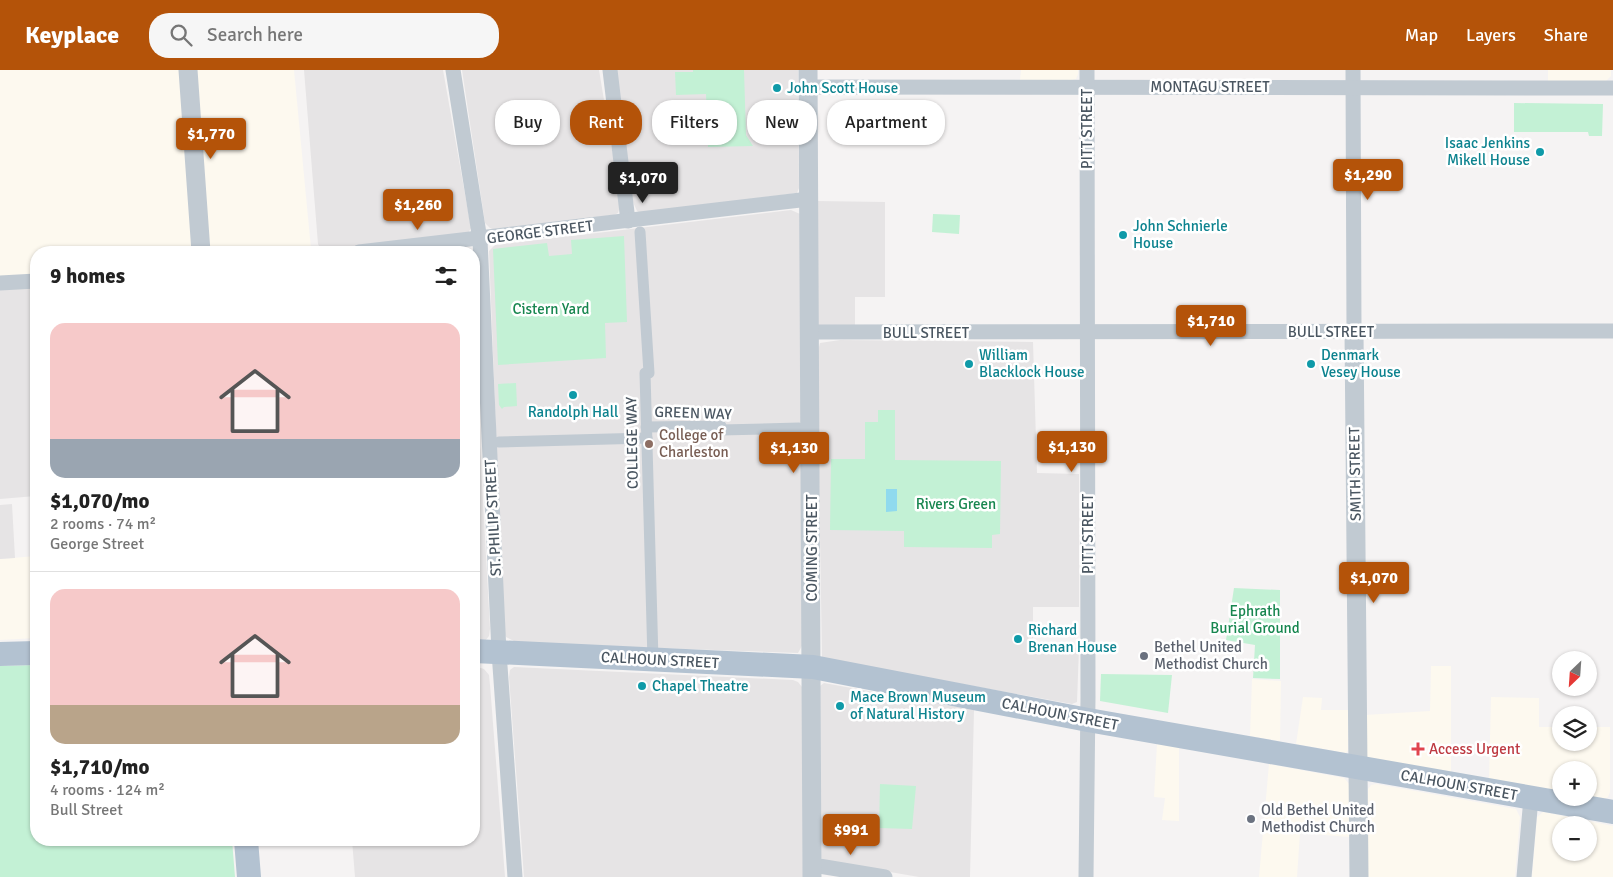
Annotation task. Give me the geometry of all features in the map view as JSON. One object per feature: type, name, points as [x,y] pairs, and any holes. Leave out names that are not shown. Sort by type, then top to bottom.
[{"type":"main road","name":"CALHOUN STREET","points":[[480,651],[813,667],[1088,720],[1613,812]]},
{"type":"main road","points":[[0,654],[30,653]]},
{"type":"main road","points":[[246,846],[249,877]]},
{"type":"street","points":[[188,70],[201,246]]},
{"type":"street","name":"ST. PHILIP STREET","points":[[453,70],[480,240],[499,652],[515,877]]},
{"type":"street","points":[[610,70],[628,221]]},
{"type":"street","name":"PITT STREET","points":[[1086,877],[1088,720],[1087,70]]},
{"type":"street","name":"SMITH STREET","points":[[1353,70],[1359,877]]},
{"type":"street","name":"MONTAGU STREET","points":[[808,79],[1087,87],[1353,86],[1613,88]]},
{"type":"street","name":"COMING STREET","points":[[808,79],[813,667],[812,871]]},
{"type":"street","name":"GEORGE STREET","points":[[420,246],[809,199]]},
{"type":"street","name":"COLLEGE WAY","points":[[640,232],[649,373],[645,373],[652,660]]},
{"type":"street","points":[[0,283],[30,280]]},
{"type":"street","name":"BULL STREET","points":[[810,332],[1613,331]]},
{"type":"street","name":"GREEN WAY","points":[[499,442],[646,433],[721,426],[721,430],[799,428]]},
{"type":"street","points":[[1524,877],[1530,798]]},
{"type":"street","points":[[812,871],[885,877]]},
{"type":"shaded area","points":[[0,70],[181,70],[195,246],[30,246],[30,277],[0,279]]},
{"type":"shaded area","points":[[194,70],[294,70],[311,246],[208,246]]},
{"type":"shaded area","points":[[304,70],[443,70],[471,228],[468,233],[356,246],[319,246]]},
{"type":"shaded area","points":[[462,70],[599,70],[604,100],[570,100],[570,145],[611,145],[621,203],[618,213],[495,230],[485,223]]},
{"type":"shaded area","points":[[614,70],[798,70],[798,100],[747,100],[747,145],[799,145],[799,188],[797,193],[640,213],[633,202],[625,145],[642,145],[642,100],[618,100]]},
{"type":"shaded area","points":[[1021,70],[1078,70],[1078,74],[1076,79],[1071,80],[1020,80]]},
{"type":"shaded area","points":[[1548,70],[1611,70],[1611,76],[1606,81],[1548,81]]},
{"type":"shaded area","points":[[816,201],[885,202],[885,297],[855,297],[855,326],[817,326]]},
{"type":"shaded area","name":"College of Charleston","points":[[791,210],[800,214],[803,644],[798,653],[518,643],[506,637],[504,632],[489,251],[495,245]]},
{"type":"shaded area","points":[[30,286],[30,496],[0,499],[0,289]]},
{"type":"shaded area","points":[[840,340],[1033,342],[1037,473],[1079,474],[1079,607],[1033,607],[1033,646],[1079,648],[1077,702],[1072,704],[822,657],[817,355],[820,343]]},
{"type":"shaded area","points":[[480,446],[490,629],[489,636],[485,641],[480,641]]},
{"type":"shaded area","points":[[12,504],[15,558],[0,559],[0,505]]},
{"type":"shaded area","points":[[30,556],[30,638],[0,640],[0,559]]},
{"type":"shaded area","points":[[1431,666],[1451,666],[1451,773],[1367,758],[1365,755],[1365,715],[1430,711]]},
{"type":"shaded area","points":[[514,667],[793,680],[798,682],[802,687],[803,877],[524,877],[509,677],[510,670]]},
{"type":"shaded area","points":[[480,668],[484,669],[489,675],[505,877],[355,877],[352,846],[480,846]]},
{"type":"shaded area","points":[[1252,679],[1281,681],[1280,741],[1250,736]]},
{"type":"shaded area","points":[[824,683],[974,710],[970,877],[919,877],[826,861],[821,858],[820,686]]},
{"type":"shaded area","points":[[1303,697],[1322,698],[1321,710],[1348,710],[1348,750],[1346,753],[1296,744]]},
{"type":"shaded area","points":[[1491,697],[1539,698],[1539,727],[1552,727],[1552,751],[1597,751],[1597,727],[1610,727],[1610,792],[1605,799],[1597,798],[1597,761],[1552,761],[1552,790],[1489,780]]},
{"type":"shaded area","points":[[1157,744],[1179,747],[1179,821],[1162,820],[1165,798],[1154,797]]},
{"type":"shaded area","points":[[1269,764],[1344,778],[1349,784],[1349,837],[1300,833],[1297,877],[1259,877]]},
{"type":"shaded area","points":[[1376,784],[1516,809],[1520,817],[1515,877],[1366,877],[1368,789],[1371,785]]},
{"type":"shaded area","points":[[1543,812],[1563,816],[1552,816],[1552,861],[1597,861],[1597,823],[1613,826],[1613,877],[1532,877],[1537,817]]},
{"type":"green space","points":[[693,70],[744,70],[747,145],[753,146],[708,147],[708,145],[737,145],[737,100],[706,100],[706,94],[676,95],[675,72],[693,72]]},
{"type":"green space","points":[[1514,103],[1603,104],[1602,136],[1589,136],[1588,132],[1514,132]]},
{"type":"green space","points":[[933,214],[960,215],[959,234],[932,232]]},
{"type":"green space","name":"Cistern Yard","points":[[624,236],[627,322],[605,323],[606,358],[498,365],[493,249],[547,243],[549,256],[572,254],[571,240]]},
{"type":"green space","points":[[516,383],[517,406],[504,407],[502,409],[499,405],[498,384]]},
{"type":"green space","name":"Rivers Green","points":[[878,410],[895,410],[895,460],[1001,461],[1000,534],[992,535],[992,548],[904,547],[904,531],[830,530],[831,459],[865,459],[865,422],[878,422]]},
{"type":"green space","name":"Ephrath Burial Ground","points":[[1234,588],[1280,590],[1280,679],[1253,678],[1255,645],[1226,640]]},
{"type":"green space","points":[[30,665],[30,846],[232,846],[235,877],[0,877],[0,666]]},
{"type":"green space","points":[[1101,674],[1172,675],[1168,713],[1100,701]]},
{"type":"green space","points":[[880,784],[916,786],[912,829],[879,828]]},
{"type":"water","points":[[886,489],[897,489],[897,511],[886,512]]},
{"type":"place","name":"John Scott House","points":[[777,88]]},
{"type":"place","name":"Isaac Jenkins Mikell House","points":[[1540,152]]},
{"type":"place","name":"John Schnierle House","points":[[1123,235]]},
{"type":"place","name":"William Blacklock House","points":[[969,364]]},
{"type":"place","name":"Denmark Vesey House","points":[[1311,364]]},
{"type":"place","name":"Randolph Hall","points":[[573,395]]},
{"type":"place","name":"College of Charleston","points":[[649,444]]},
{"type":"place","name":"Richard Brenan House","points":[[1018,639]]},
{"type":"place","name":"Bethel United Methodist Church","points":[[1144,656]]},
{"type":"place","name":"Chapel Theatre","points":[[642,686]]},
{"type":"place","name":"Mace Brown Museum of Natural History","points":[[840,706]]},
{"type":"place","name":"Access Urgent","points":[[1418,749]]},
{"type":"place","name":"Old Bethel United Methodist Church","points":[[1251,819]]}]
